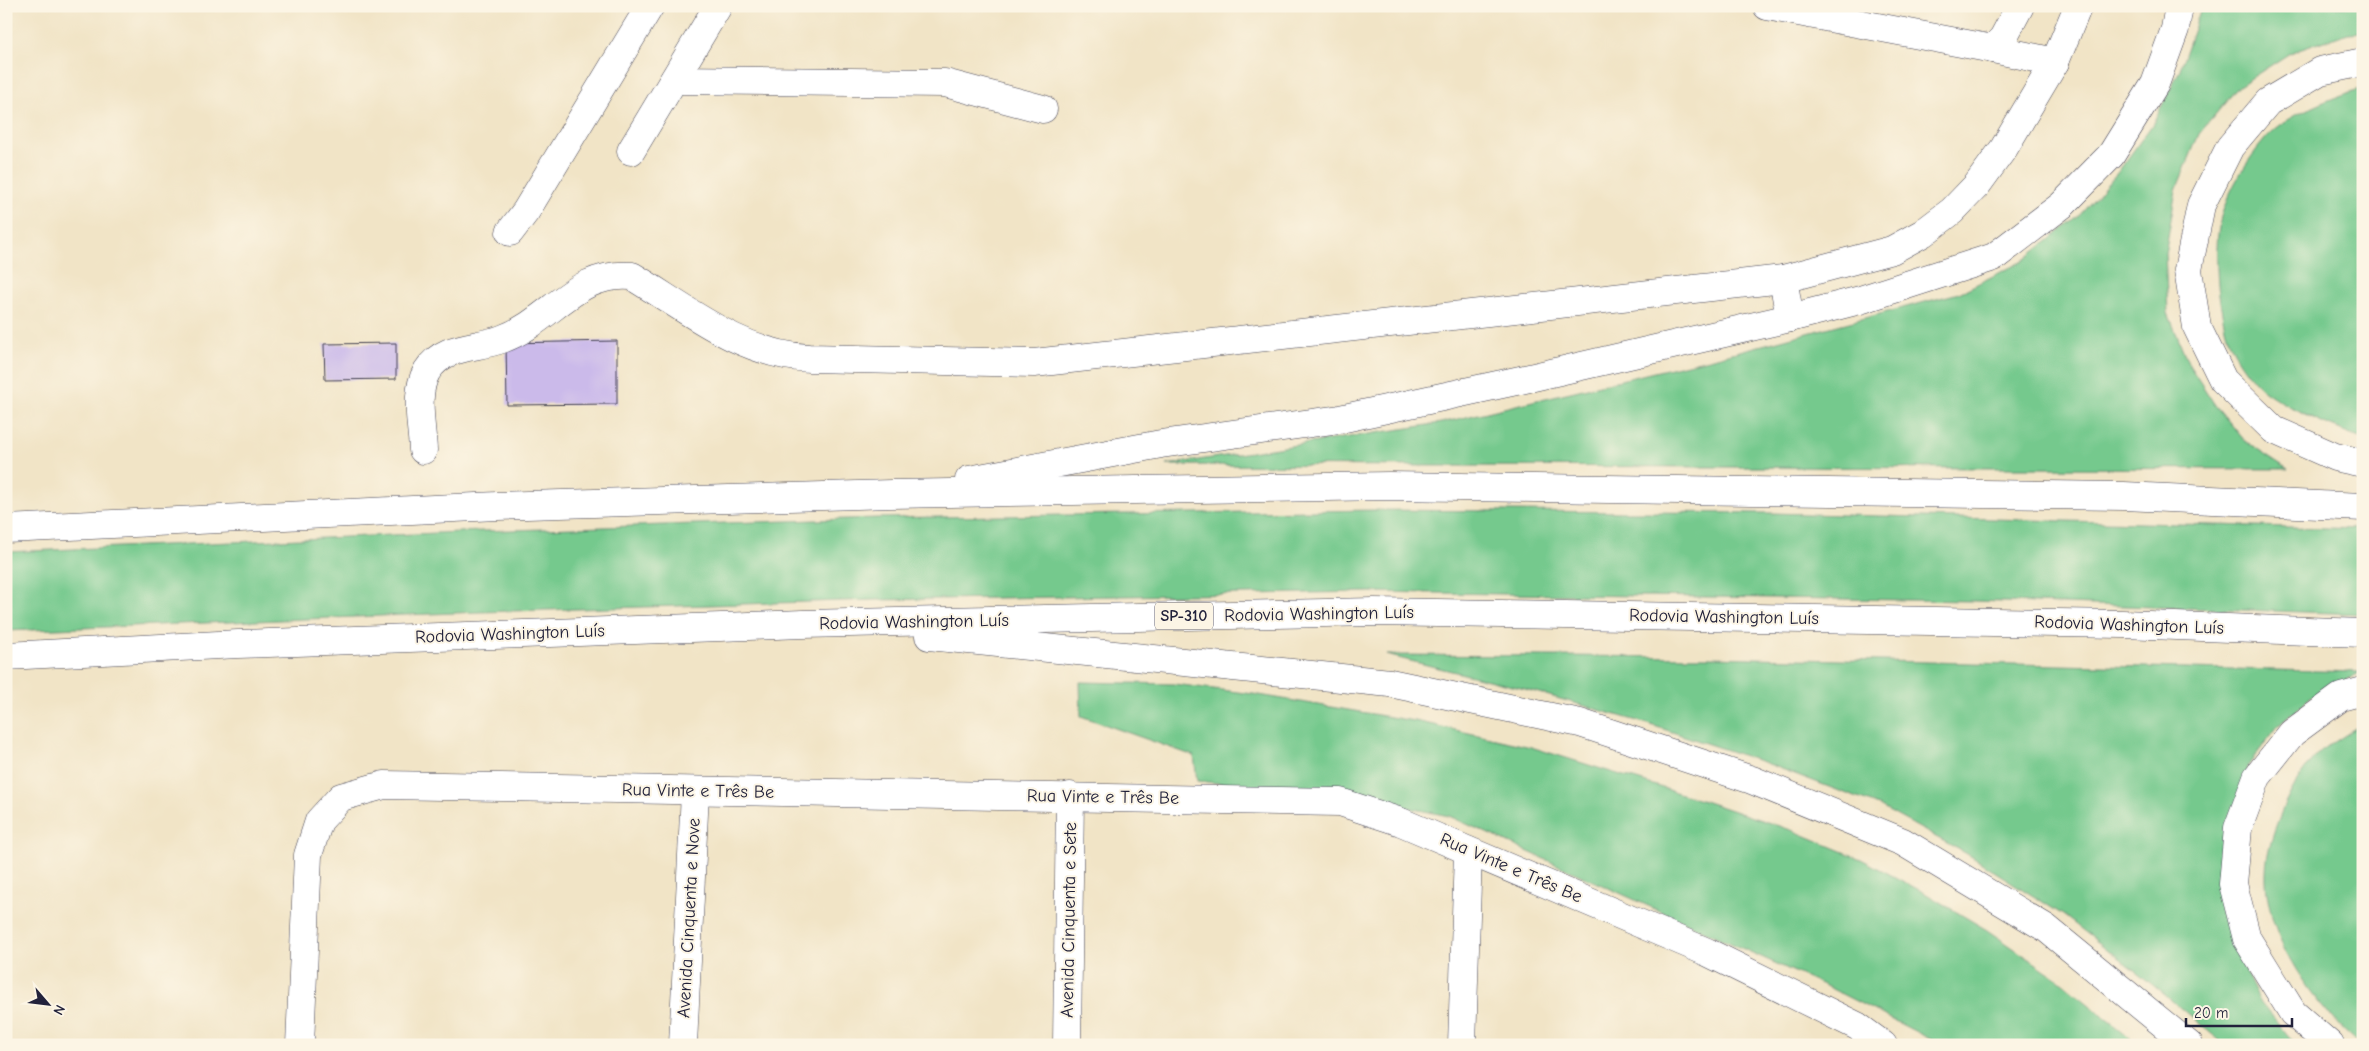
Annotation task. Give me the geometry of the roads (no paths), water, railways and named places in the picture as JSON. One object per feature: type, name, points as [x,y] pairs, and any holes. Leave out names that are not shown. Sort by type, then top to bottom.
[{"type":"main road","points":[[510,232],[526,210],[650,6]]},
{"type":"main road","points":[[631,151],[718,6]]},
{"type":"main road","points":[[1767,6],[2055,62]]},
{"type":"main road","points":[[1993,49],[2003,38],[2020,6]]},
{"type":"main road","points":[[423,450],[420,392],[426,372],[434,363],[442,356],[461,347],[484,344],[520,331],[581,287],[597,278],[615,274],[632,276],[736,340],[774,354],[809,358],[1034,363],[1784,279],[1892,250],[1923,233],[1952,211],[1977,185],[2004,148],[2055,62],[2078,6]]},
{"type":"main road","points":[[891,494],[1161,444],[1340,419],[1790,318],[1860,300],[1994,257],[2062,205],[2111,155],[2155,84],[2175,29],[2179,6]]},
{"type":"main road","points":[[2363,62],[2320,71],[2268,102],[2255,117],[2230,147],[2201,205],[2188,270],[2197,327],[2223,380],[2274,430],[2335,457],[2363,463]]},
{"type":"main road","points":[[674,80],[945,83],[1043,109]]},
{"type":"main road","points":[[1784,279],[1790,318]]},
{"type":"main road","points":[[6,529],[497,506],[891,494],[1389,486],[2124,496],[2363,507]]},
{"type":"main road","name":"Rodovia Washington Luís","points":[[6,656],[238,644],[803,624],[1374,612],[2123,624],[2363,634]]},
{"type":"main road","points":[[803,624],[1390,683],[1580,723],[1752,780],[1903,842],[2046,928],[2189,1045]]},
{"type":"main road","points":[[2330,1045],[2293,1013],[2247,939],[2233,884],[2238,828],[2257,777],[2292,733],[2341,697],[2363,690]]},
{"type":"main road","name":"Rua Vinte e Três Be","points":[[300,1045],[308,855],[318,821],[341,797],[384,785],[1340,802],[1401,822],[1707,952],[1856,1035],[1883,1045]]},
{"type":"main road","name":"Avenida Cinquenta e Nove","points":[[684,1045],[695,792]]},
{"type":"main road","name":"Avenida Cinquenta e Sete","points":[[1068,1045],[1070,796]]},
{"type":"main road","points":[[1462,1045],[1468,851]]}]
